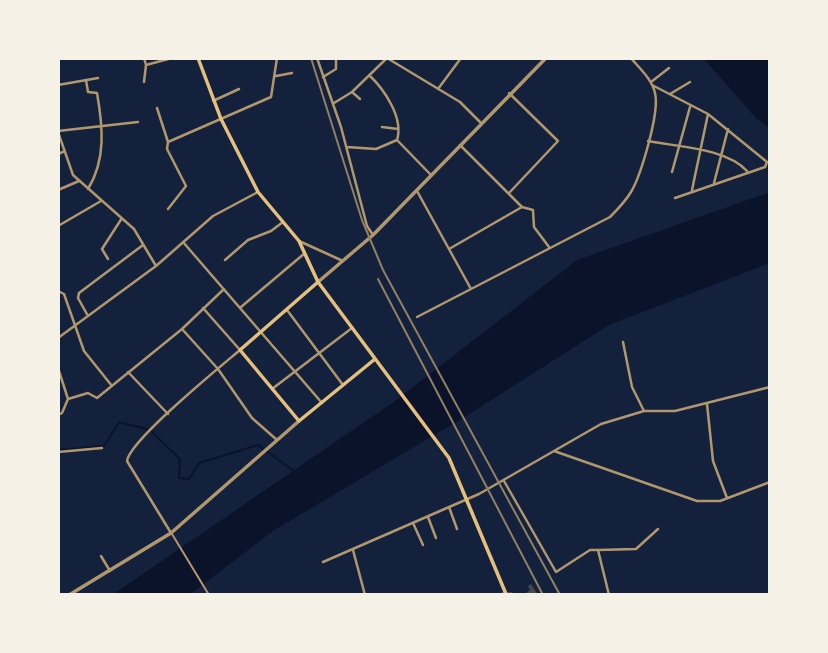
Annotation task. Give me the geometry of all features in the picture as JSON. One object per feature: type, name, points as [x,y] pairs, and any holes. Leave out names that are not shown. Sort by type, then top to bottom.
[{"type":"main road","points":[[199,58],[221,119],[258,192],[299,241],[318,282],[440,445],[468,500],[507,595]]},
{"type":"main road","points":[[318,282],[240,350],[299,421],[375,359]]},
{"type":"street","points":[[144,58],[144,82]]},
{"type":"street","points":[[146,65],[172,58]]},
{"type":"street","points":[[168,142],[271,97],[277,58]]},
{"type":"street","points":[[317,58],[346,147],[367,226],[373,235]]},
{"type":"street","points":[[323,77],[336,69],[336,58]]},
{"type":"street","points":[[333,104],[352,92],[387,58],[460,102],[480,122]]},
{"type":"street","points":[[438,89],[461,58]]},
{"type":"street","points":[[318,282],[373,235],[432,176],[480,122],[546,58]]},
{"type":"street","points":[[631,58],[652,84],[690,107],[708,114],[762,155],[768,167],[692,190],[675,198]]},
{"type":"street","points":[[652,84],[669,68]]},
{"type":"street","points":[[276,76],[292,73]]},
{"type":"street","points":[[369,75],[380,85],[398,129],[397,140],[432,176]]},
{"type":"street","points":[[58,85],[98,78]]},
{"type":"street","points":[[86,80],[88,92],[97,93],[103,124],[99,171],[88,190]]},
{"type":"street","points":[[670,94],[690,82]]},
{"type":"street","points":[[417,317],[610,217],[623,205],[633,190],[648,141],[656,98],[652,84]]},
{"type":"street","points":[[213,100],[239,89]]},
{"type":"street","points":[[352,92],[359,99]]},
{"type":"street","points":[[509,93],[558,141],[510,192]]},
{"type":"street","points":[[672,172],[690,107]]},
{"type":"street","points":[[157,108],[168,142],[167,149],[186,186],[168,209]]},
{"type":"street","points":[[692,190],[708,114]]},
{"type":"street","points":[[138,122],[103,124],[58,132],[79,181],[134,229],[156,266]]},
{"type":"street","points":[[382,127],[398,129]]},
{"type":"street","points":[[714,183],[728,129]]},
{"type":"street","points":[[346,147],[376,149],[397,140]]},
{"type":"street","points":[[648,141],[720,156],[738,162],[748,172]]},
{"type":"street","points":[[460,145],[510,192],[522,207],[533,210],[534,227],[550,248]]},
{"type":"street","points":[[58,154],[65,151]]},
{"type":"street","points":[[58,190],[79,181]]},
{"type":"street","points":[[417,191],[471,290]]},
{"type":"street","points":[[58,338],[156,266],[213,216],[258,192]]},
{"type":"street","points":[[58,226],[101,201]]},
{"type":"street","points":[[449,249],[522,207]]},
{"type":"street","points":[[108,259],[102,249],[122,218]]},
{"type":"street","points":[[225,260],[248,240],[271,231],[283,222]]},
{"type":"street","points":[[299,241],[343,261]]},
{"type":"street","points":[[183,242],[262,330],[322,403]]},
{"type":"street","points":[[89,317],[78,298],[79,293],[143,245]]},
{"type":"street","points":[[58,247],[58,260]]},
{"type":"street","points":[[240,307],[305,253]]},
{"type":"street","points":[[68,399],[88,393],[97,398],[182,329],[224,289]]},
{"type":"street","points":[[58,291],[64,294],[85,351],[112,386]]},
{"type":"street","points":[[203,308],[240,350],[145,436],[128,454],[127,461],[209,594]]},
{"type":"street","points":[[287,310],[343,385]]},
{"type":"street","points":[[272,389],[352,328]]},
{"type":"street","points":[[182,329],[218,369],[252,418],[275,442]]},
{"type":"street","points":[[623,342],[632,387],[644,411]]},
{"type":"street","points":[[58,368],[68,399],[62,413],[58,415]]},
{"type":"street","points":[[128,372],[168,414]]},
{"type":"street","points":[[323,562],[468,500],[601,424],[644,411],[666,412],[770,387]]},
{"type":"street","points":[[707,402],[713,461],[727,498]]},
{"type":"street","points":[[69,595],[171,533],[299,421]]},
{"type":"street","points":[[58,452],[102,448]]},
{"type":"street","points":[[554,451],[696,501],[727,498],[770,482]]},
{"type":"street","points":[[504,481],[556,572],[590,551],[636,549],[658,529]]},
{"type":"street","points":[[449,507],[457,529]]},
{"type":"street","points":[[428,517],[436,538]]},
{"type":"street","points":[[413,523],[423,545]]},
{"type":"street","points":[[353,550],[365,595]]},
{"type":"street","points":[[597,550],[609,595]]},
{"type":"street","points":[[101,556],[110,571]]},
{"type":"water","points":[[703,58],[770,58],[770,129],[757,119]]},
{"type":"water","points":[[770,192],[770,263],[609,325],[471,413],[273,531],[189,595],[112,595],[395,401],[577,260]]},
{"type":"building","points":[[531,584],[538,595],[524,595],[530,590],[528,586]]},
{"type":"waterway","points":[[58,450],[104,446],[119,422],[150,430],[180,459],[179,478],[189,479],[199,463],[258,445],[294,471]]},
{"type":"railway","points":[[311,58],[362,220],[383,270],[560,595]]},
{"type":"railway","points":[[378,279],[543,595]]}]
